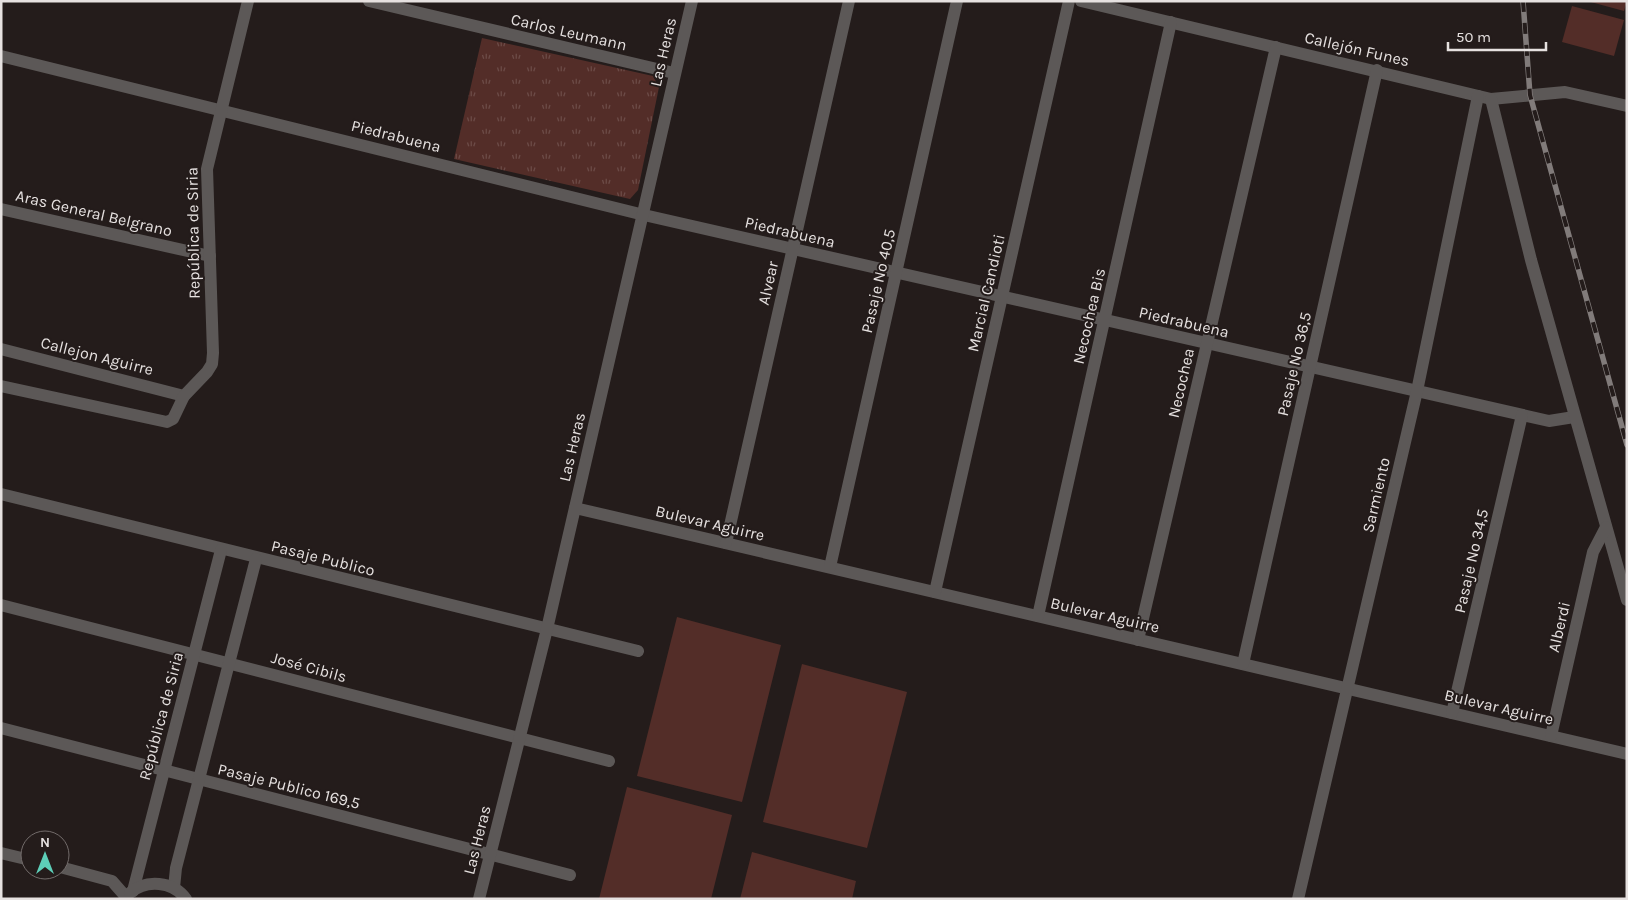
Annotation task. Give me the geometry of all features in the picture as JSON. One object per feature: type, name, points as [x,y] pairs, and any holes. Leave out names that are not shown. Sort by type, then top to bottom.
[{"type":"street","name":"República de Siria","points":[[1,386],[167,422],[174,419],[184,396],[207,372],[212,364],[206,168],[248,1]]},
{"type":"street","name":"Carlos Leumann","points":[[369,1],[674,73]]},
{"type":"street","name":"Las Heras","points":[[479,899],[547,629],[692,1]]},
{"type":"street","name":"Alvear","points":[[726,543],[849,1]]},
{"type":"street","name":"Pasaje No 40,5","points":[[830,567],[957,1]]},
{"type":"street","name":"Marcial Candioti","points":[[935,592],[1069,1]]},
{"type":"street","name":"Callejón Funes","points":[[1081,1],[1485,97],[1565,92],[1627,106]]},
{"type":"street","name":"Necochea Bis","points":[[1038,616],[1171,22]]},
{"type":"street","name":"Necochea","points":[[1138,640],[1276,47]]},
{"type":"street","name":"Piedrabuena","points":[[1,56],[644,215],[1549,421],[1574,417]]},
{"type":"street","name":"Pasaje No 36,5","points":[[1243,664],[1377,70]]},
{"type":"street","name":"Sarmiento","points":[[1298,899],[1485,97]]},
{"type":"street","points":[[1485,97],[1627,600]]},
{"type":"street","name":"Aras General Belgrano","points":[[1,209],[210,256]]},
{"type":"street","name":"Callejon Aguirre","points":[[1,349],[184,396]]},
{"type":"street","name":"Pasaje No 34,5","points":[[1452,713],[1522,415]]},
{"type":"street","name":"Pasaje Publico","points":[[1,494],[256,559],[638,651]]},
{"type":"street","name":"Bulevar Aguirre","points":[[575,508],[1627,754]]},
{"type":"street","name":"Alberdi","points":[[1551,736],[1593,552],[1606,527]]},
{"type":"street","name":"República de Siria","points":[[128,895],[221,550]]},
{"type":"street","points":[[174,888],[176,868],[256,559]]},
{"type":"street","name":"José Cibils","points":[[1,605],[609,761]]},
{"type":"street","name":"Pasaje Publico 169,5","points":[[1,728],[570,875]]},
{"type":"street","points":[[1,852],[20,857]]},
{"type":"street","points":[[70,870],[112,881],[128,895],[152,884],[174,888],[186,899]]},
{"type":"green space","points":[[1587,1],[1627,1],[1624,11]]},
{"type":"green space","points":[[1572,6],[1624,20],[1614,56],[1562,42]]},
{"type":"green space","points":[[482,38],[653,76],[659,87],[638,190],[630,199],[454,159]]},
{"type":"green space","points":[[677,617],[781,645],[742,802],[637,776]]},
{"type":"green space","points":[[802,664],[907,692],[867,848],[763,822]]},
{"type":"green space","points":[[627,787],[732,815],[711,899],[599,899]]},
{"type":"green space","points":[[752,852],[856,881],[852,899],[740,899]]},
{"type":"railway","points":[[1523,1],[1530,95],[1627,445]]}]
